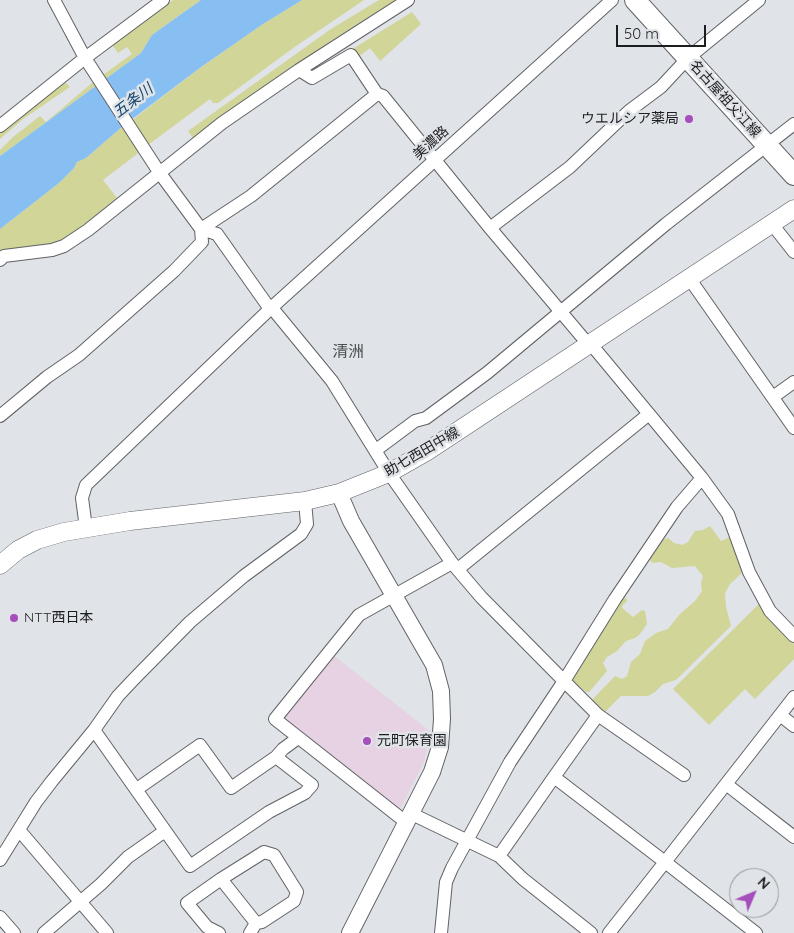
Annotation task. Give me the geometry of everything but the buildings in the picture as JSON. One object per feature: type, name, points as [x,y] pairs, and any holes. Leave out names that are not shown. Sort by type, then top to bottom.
[{"type":"main road","name":"名古屋祖父江線","points":[[635,0],[794,175]]},
{"type":"main road","name":"助七西田中線","points":[[0,565],[18,550],[37,540],[64,532],[130,521],[305,500],[339,492],[389,472],[426,452],[794,209]]},
{"type":"street","points":[[0,416],[47,377],[79,355],[174,271],[202,242],[201,230],[156,168],[87,62],[54,0]]},
{"type":"street","points":[[0,126],[87,62],[164,0]]},
{"type":"street","points":[[0,260],[4,256],[52,250],[64,246],[88,230],[156,168],[299,70],[408,0]]},
{"type":"street","name":"美濃路","points":[[86,528],[82,498],[86,485],[271,308],[612,0]]},
{"type":"street","points":[[490,228],[570,167],[628,111],[661,87],[688,58],[758,0]]},
{"type":"street","points":[[299,70],[312,78],[351,55],[377,94],[383,96],[490,228],[702,478],[728,514],[749,572],[770,611],[794,636]]},
{"type":"street","points":[[201,230],[250,196],[377,94]]},
{"type":"street","points":[[376,450],[415,421],[426,418],[487,373],[688,206],[794,124]]},
{"type":"street","points":[[772,224],[794,252]]},
{"type":"street","points":[[201,230],[217,234],[271,308],[332,381],[389,472],[455,566],[481,597],[598,715],[684,775]]},
{"type":"street","points":[[689,278],[794,428]]},
{"type":"street","points":[[773,397],[794,382]]},
{"type":"street","points":[[592,933],[523,879],[499,856],[409,819],[275,719],[359,615],[394,595],[455,566],[649,414]]},
{"type":"street","points":[[441,933],[446,882],[466,841],[510,762],[666,522],[702,478]]},
{"type":"street","points":[[339,492],[351,521],[434,665],[441,691],[442,719],[440,747],[432,772],[350,933]]},
{"type":"street","points":[[0,860],[52,781],[94,730],[118,696],[190,622],[244,576],[301,534],[307,524],[305,500]]},
{"type":"street","points":[[609,933],[794,697]]},
{"type":"street","points":[[499,856],[598,715]]},
{"type":"street","points":[[780,715],[794,726]]},
{"type":"street","points":[[94,730],[190,866],[269,812],[305,793],[312,784],[276,757]]},
{"type":"street","points":[[136,789],[200,745],[231,788],[276,757],[298,738]]},
{"type":"street","points":[[554,777],[756,933]]},
{"type":"street","points":[[726,784],[794,837]]},
{"type":"street","points":[[19,830],[107,933]]},
{"type":"street","points":[[44,933],[101,884],[128,857],[165,831]]},
{"type":"street","points":[[219,933],[207,927],[187,904],[221,880],[264,852],[274,855],[297,892],[294,901],[253,928],[221,880]]},
{"type":"street","points":[[0,917],[14,933]]},
{"type":"shaded area","name":"元町保育園","points":[[333,655],[431,732],[424,762],[400,809],[395,811],[279,719]]},
{"type":"green space","points":[[173,0],[201,0],[152,35],[141,53],[0,156],[0,150],[13,137],[40,116],[46,122],[92,83],[132,54],[127,47],[118,53],[111,43]]},
{"type":"green space","points":[[302,0],[364,0],[296,46],[218,103],[213,103],[210,99],[148,145],[131,121],[201,67],[263,24]]},
{"type":"green space","points":[[379,0],[398,0],[334,39],[193,138],[188,131],[331,29]]},
{"type":"green space","points":[[412,12],[421,24],[380,61],[370,48],[357,58],[351,50]]},
{"type":"green space","points":[[63,80],[70,87],[23,119],[0,139],[0,130]]},
{"type":"green space","points":[[123,126],[141,151],[103,180],[117,198],[58,245],[0,254],[0,229],[59,183],[74,168],[77,162],[86,158]]},
{"type":"green space","points":[[710,526],[721,541],[730,537],[742,566],[741,574],[730,584],[725,593],[726,607],[731,626],[676,680],[663,684],[648,696],[621,696],[605,712],[592,700],[615,676],[622,679],[627,676],[631,662],[640,654],[645,641],[656,633],[668,629],[680,614],[696,600],[702,591],[701,583],[703,576],[695,566],[672,568],[661,562],[652,563],[649,558],[664,539],[668,538],[674,543],[683,545],[688,542],[695,531],[703,530]]},
{"type":"green space","points":[[623,597],[627,601],[622,608],[633,617],[642,610],[645,611],[647,624],[640,634],[626,641],[617,651],[607,657],[603,663],[607,671],[589,692],[586,692],[572,681],[571,677]]},
{"type":"green space","points":[[762,601],[773,622],[794,644],[794,659],[755,699],[745,689],[709,725],[673,689]]},
{"type":"water","name":"五条川","points":[[201,0],[302,0],[263,24],[201,67],[123,126],[86,158],[77,162],[74,168],[59,183],[0,229],[0,156],[141,53],[152,35]]},
{"type":"place","name":"ウエルシア薬局","points":[[689,119]]},
{"type":"place","name":"NTT西日本","points":[[14,618]]},
{"type":"place","name":"元町保育園","points":[[367,741]]},
{"type":"district","name":"清洲","points":[[348,352]]}]
